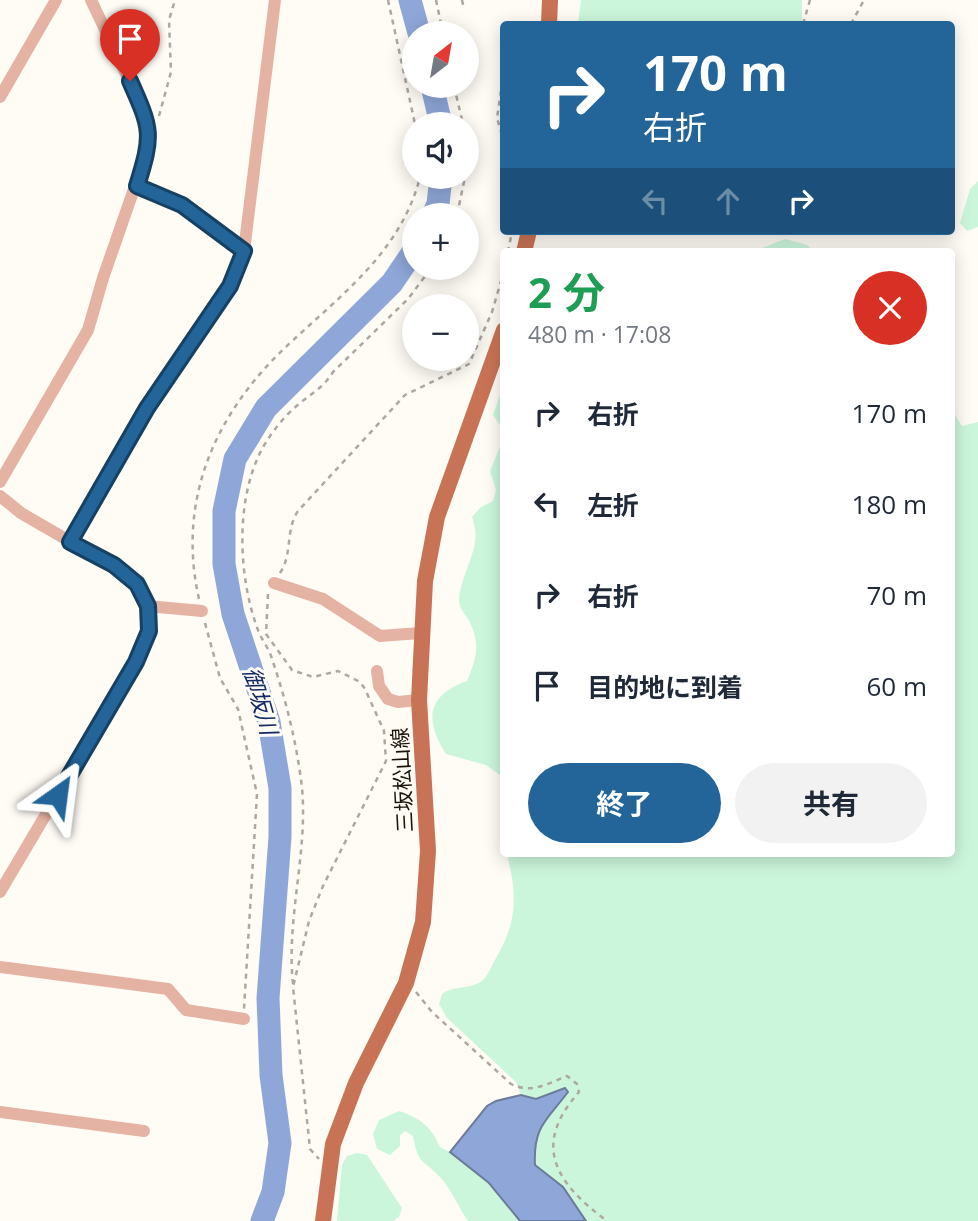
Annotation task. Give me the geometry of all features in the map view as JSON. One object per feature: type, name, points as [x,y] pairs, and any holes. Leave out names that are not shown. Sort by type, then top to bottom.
[{"type":"main road","points":[[549,21],[550,0]]},
{"type":"main road","name":"三坂松山線","points":[[323,1221],[329,1164],[356,1083],[406,983],[421,934],[428,890],[419,700],[420,633],[425,581],[437,517],[500,341]]},
{"type":"street","points":[[0,97],[56,0]]},
{"type":"street","points":[[0,482],[88,330],[103,278],[150,143],[149,128],[91,0]]},
{"type":"street","points":[[70,542],[147,408],[230,286],[244,251],[275,0]]},
{"type":"street","points":[[137,186],[182,205],[244,251]]},
{"type":"street","points":[[0,496],[21,513],[126,574],[137,584],[148,606],[149,631],[136,662],[0,892]]},
{"type":"street","points":[[274,583],[323,599],[380,636],[420,633]]},
{"type":"street","points":[[148,606],[202,611]]},
{"type":"street","points":[[377,671],[379,686],[388,699],[398,702],[419,700]]},
{"type":"street","points":[[0,967],[168,989],[186,1010],[244,1019]]},
{"type":"street","points":[[0,1112],[144,1131]]},
{"type":"path","points":[[149,128],[158,119],[171,72],[169,20],[175,0]]},
{"type":"path","points":[[388,0],[412,112]]},
{"type":"path","points":[[436,0],[440,21]]},
{"type":"path","points":[[462,0],[464,9]]},
{"type":"path","points":[[804,21],[810,0]]},
{"type":"path","points":[[853,21],[864,0]]},
{"type":"path","points":[[500,98],[497,118],[500,128]]},
{"type":"path","points":[[329,1164],[315,1157],[310,1149],[293,987],[309,921],[323,886],[342,843],[384,767],[385,738],[360,682],[338,671],[313,677],[297,674],[268,640],[267,601],[286,562],[289,528],[298,511],[405,395],[469,364],[492,312],[500,285]]},
{"type":"path","points":[[406,983],[432,1013],[511,1084],[522,1090],[536,1088],[567,1076],[577,1084],[579,1092],[563,1110],[554,1130],[552,1150],[560,1177],[607,1221]]},
{"type":"green space","points":[[581,0],[802,0],[802,21],[578,21]]},
{"type":"green space","points":[[978,181],[978,227],[967,231],[960,223],[970,189]]},
{"type":"green space","points":[[785,239],[810,248],[762,248]]},
{"type":"green space","points":[[500,395],[500,425],[493,415]]},
{"type":"green space","points":[[955,415],[962,426],[978,422],[978,1221],[586,1221],[563,1187],[536,1165],[540,1130],[565,1088],[536,1099],[521,1095],[516,1082],[447,1018],[439,1004],[442,994],[451,989],[472,986],[482,981],[488,973],[512,919],[513,882],[508,857],[955,857]]},
{"type":"green space","points":[[500,447],[500,775],[486,765],[446,754],[432,720],[437,701],[454,687],[467,681],[475,657],[475,635],[459,600],[474,549],[475,528],[472,517],[481,507],[493,501],[496,490],[490,471]]},
{"type":"green space","points":[[399,1111],[424,1124],[440,1147],[474,1169],[520,1221],[468,1221],[444,1182],[419,1157],[413,1136],[405,1131],[400,1135],[400,1146],[390,1155],[377,1149],[373,1134],[379,1120]]},
{"type":"green space","points":[[357,1153],[367,1155],[402,1208],[399,1217],[393,1221],[337,1221],[342,1165],[347,1156]]},
{"type":"water","points":[[565,1088],[568,1092],[539,1132],[535,1165],[563,1187],[586,1221],[520,1221],[489,1183],[450,1152],[487,1106],[521,1095],[536,1099]]},
{"type":"waterway","name":"御坂川","points":[[410,0],[416,21]]},
{"type":"waterway","name":"御坂川","points":[[435,98],[438,112]]},
{"type":"waterway","name":"御坂川","points":[[438,203],[440,189]]},
{"type":"waterway","name":"御坂川","points":[[262,1221],[273,1192],[280,1143],[271,1075],[268,998],[280,837],[280,788],[269,722],[233,614],[224,564],[224,511],[235,459],[266,408],[392,283],[402,268]]},
{"type":"route","points":[[58,795],[136,662],[149,631],[148,606],[137,584],[114,565],[70,542],[147,408],[230,286],[244,251],[229,243],[182,205],[137,186],[150,143],[148,120],[130,81]]}]
